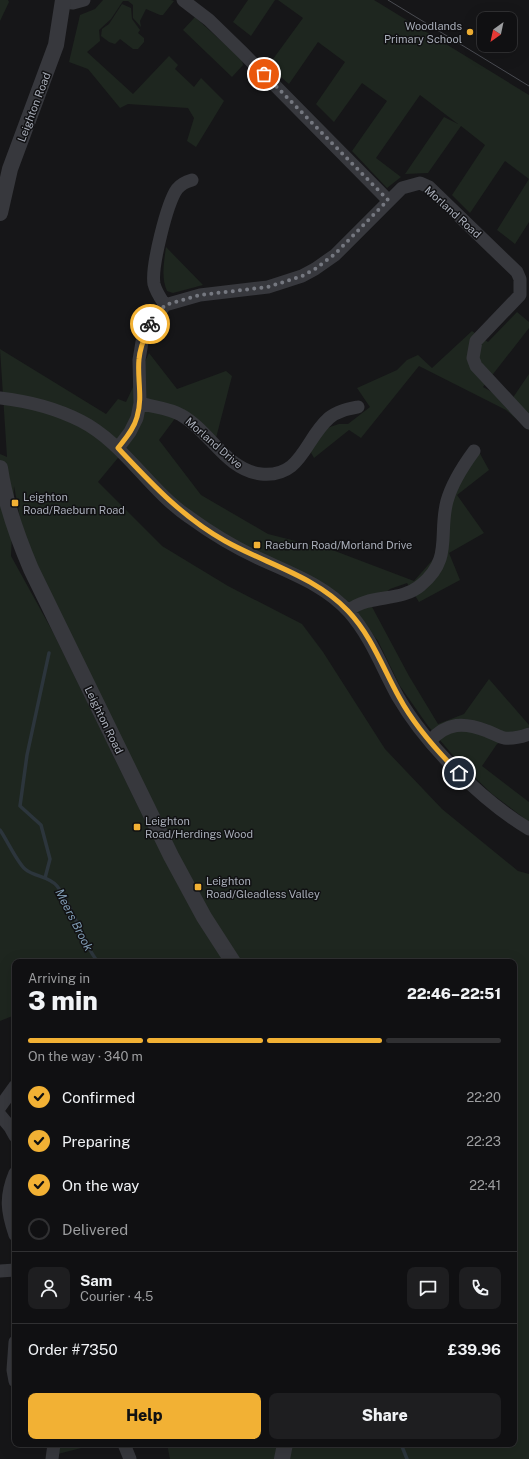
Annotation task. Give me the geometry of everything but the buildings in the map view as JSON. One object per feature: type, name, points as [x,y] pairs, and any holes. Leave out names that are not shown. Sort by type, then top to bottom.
[{"type":"street","points":[[63,1],[72,3],[84,0]]},
{"type":"street","points":[[183,0],[209,20],[244,53],[388,200]]},
{"type":"street","name":"Leighton Road","points":[[0,213],[10,169],[56,45],[63,1]]},
{"type":"street","points":[[118,448],[130,432],[137,418],[140,403],[139,360],[142,342],[150,325],[165,305],[158,295],[154,283],[154,265],[166,219],[175,191],[182,183],[192,180]]},
{"type":"street","name":"Morland Road","points":[[165,305],[200,295],[268,287],[302,276],[315,269],[335,254],[388,200],[402,188],[411,184],[420,183],[429,187],[517,272],[521,287],[520,295],[476,341],[473,358],[476,366],[529,423]]},
{"type":"street","points":[[0,398],[34,404],[81,421],[102,434],[118,448],[150,484],[187,516],[224,541],[306,580],[325,592],[348,611],[368,637],[399,698],[442,756],[468,782],[500,808],[529,828]]},
{"type":"street","name":"Morland Drive","points":[[140,403],[180,414],[193,423],[240,467],[251,472],[266,474],[279,474],[290,469],[300,459],[317,431],[330,417],[343,410],[358,407]]},
{"type":"street","points":[[348,611],[355,605],[370,600],[393,598],[408,593],[420,586],[432,575],[444,546],[444,516],[447,500],[454,482],[474,451]]},
{"type":"street","name":"Leighton Road","points":[[0,468],[6,498],[15,530],[31,569],[171,856],[204,917],[231,959]]},
{"type":"street","points":[[430,741],[443,729],[457,725],[477,727],[504,738],[517,738],[529,734]]},
{"type":"street","points":[[0,1106],[12,1090]]},
{"type":"street","points":[[0,1114],[12,1131]]},
{"type":"street","points":[[12,1182],[8,1193],[7,1206],[12,1224]]},
{"type":"street","points":[[0,1271],[12,1270]]},
{"type":"street","points":[[52,1459],[54,1447]]},
{"type":"street","points":[[125,1447],[130,1459]]},
{"type":"street","points":[[282,1459],[284,1447]]},
{"type":"shaded area","points":[[0,0],[8,0],[9,2],[0,21]]},
{"type":"shaded area","points":[[103,0],[174,1],[163,15],[146,9],[140,21],[141,27],[133,18],[133,5],[128,1],[123,1],[111,19],[99,30],[100,41],[87,52],[133,94],[169,56],[178,65],[175,69],[194,87],[201,78],[224,101],[196,147],[187,141],[194,118],[188,108],[128,104],[120,108],[88,69],[69,62],[80,15],[95,9]]},
{"type":"shaded area","points":[[248,0],[275,0],[251,36],[233,22]]},
{"type":"shaded area","points":[[278,0],[374,0],[529,95],[529,179],[505,161],[470,213],[452,195],[485,145],[461,126],[428,173],[405,174],[444,117],[458,124],[420,95],[376,158],[401,177],[387,188],[352,151],[387,101],[362,83],[334,122],[316,104],[345,62],[318,42],[289,84],[268,66],[303,18]]},
{"type":"shaded area","points":[[122,4],[131,8],[132,19],[140,30],[138,33],[144,38],[144,42],[138,49],[133,49],[120,39],[115,44],[109,42],[101,36],[102,29],[109,24]]},
{"type":"shaded area","points":[[195,17],[242,60],[243,65],[232,77],[183,30]]},
{"type":"shaded area","points":[[529,179],[529,222],[515,244],[497,230]]},
{"type":"shaded area","points":[[166,247],[203,285],[173,293],[167,291],[164,281]]},
{"type":"shaded area","points":[[517,312],[529,322],[529,328],[483,387],[510,402],[529,374],[529,430],[506,410],[419,366],[361,438],[349,430],[314,458],[309,449],[324,429],[339,424],[348,424],[370,407],[357,388],[397,370],[407,360],[418,355],[432,368],[472,331],[488,342]]},
{"type":"shaded area","points":[[0,349],[106,414],[118,399],[126,402],[149,353],[177,389],[226,371],[232,376],[216,438],[182,409],[159,440],[201,495],[268,534],[335,551],[414,581],[444,547],[450,485],[478,450],[489,470],[457,495],[484,533],[449,553],[460,580],[419,602],[407,583],[390,589],[371,605],[409,676],[438,724],[464,714],[489,679],[529,725],[529,727],[497,744],[482,766],[529,802],[529,822],[492,794],[456,759],[428,726],[400,686],[378,641],[344,598],[235,541],[187,510],[122,453],[98,482],[162,546],[228,586],[302,624],[323,652],[385,749],[442,809],[518,871],[529,874],[529,1459],[170,1459],[168,1447],[517,1447],[517,959],[12,959],[12,1016],[0,1021],[0,454],[7,457]],"holes":[[[14,486],[24,539],[152,835],[54,634],[11,556]]]},
{"type":"shaded area","points":[[53,1447],[85,1447],[54,1455]]},
{"type":"waterway","points":[[45,878],[50,859],[41,825],[20,806],[27,755],[49,653]]},
{"type":"waterway","name":"Meers Brook","points":[[0,830],[25,869],[33,874],[50,880],[57,886],[68,904],[87,944],[96,959]]},
{"type":"waterway","name":"Meers Brook","points":[[402,1447],[407,1459]]},
{"type":"tram line","points":[[388,0],[529,86]]},
{"type":"way so far","points":[[150,324],[165,305],[200,295],[268,287],[282,284],[302,276],[315,269],[335,254],[388,200],[367,176],[264,74]]},
{"type":"place","name":"Woodlands Primary School","points":[[470,32]]},
{"type":"place","name":"Leighton Road/Raeburn Road","points":[[15,503]]},
{"type":"place","name":"Raeburn Road/Morland Drive","points":[[257,545]]},
{"type":"place","name":"Leighton Road/Herdings Wood","points":[[137,827]]},
{"type":"place","name":"Leighton Road/Gleadless Valley","points":[[198,887]]},
{"type":"route","points":[[150,324],[142,342],[139,360],[140,403],[137,418],[130,432],[118,448],[150,484],[187,516],[224,541],[306,580],[325,592],[348,611],[368,637],[399,698],[442,756],[459,773]]}]
